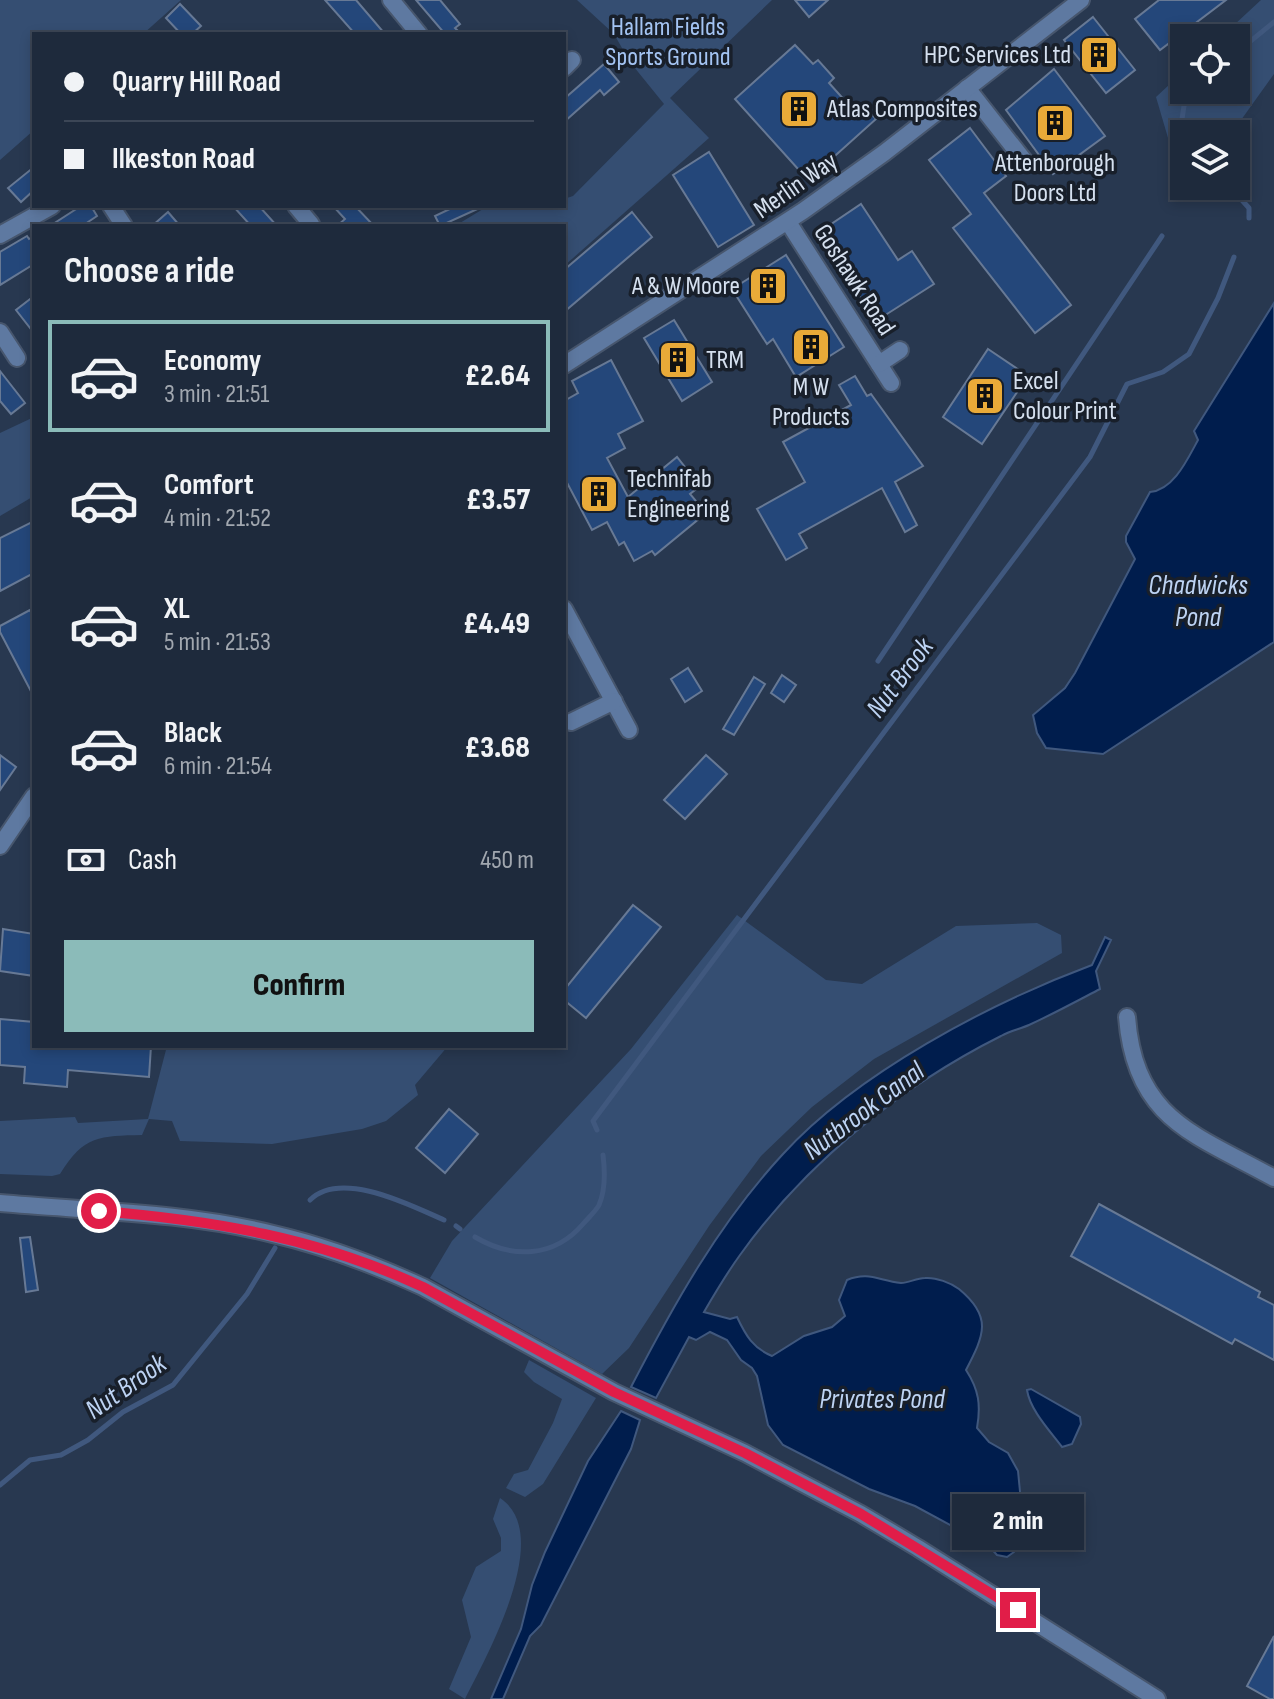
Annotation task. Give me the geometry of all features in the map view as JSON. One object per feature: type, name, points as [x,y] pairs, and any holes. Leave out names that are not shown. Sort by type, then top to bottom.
[{"type":"street","points":[[391,0],[417,32]]},
{"type":"street","name":"Merlin Way","points":[[566,364],[788,222],[1081,0]]},
{"type":"street","points":[[967,88],[1026,163]]},
{"type":"street","points":[[0,235],[48,208]]},
{"type":"street","points":[[298,208],[311,224]]},
{"type":"street","name":"Goshawk Road","points":[[788,222],[891,383]]},
{"type":"street","points":[[0,332],[17,358]]},
{"type":"street","name":"Goshawk Road","points":[[879,364],[900,350]]},
{"type":"street","points":[[566,613],[629,730]]},
{"type":"street","points":[[571,722],[614,701]]},
{"type":"street","points":[[0,846],[32,799]]},
{"type":"street","points":[[1127,1017],[1128,1037],[1141,1080],[1167,1116],[1274,1178]]},
{"type":"street","points":[[0,1203],[224,1224],[275,1234],[356,1258],[423,1287],[614,1392],[759,1460],[872,1521],[1157,1699]]},
{"type":"green space","points":[[0,0],[181,0],[145,32],[32,32],[32,132],[0,160]]},
{"type":"green space","name":"Hallam Fields Sports Ground","points":[[577,0],[772,0],[670,98],[709,138],[566,264],[566,224],[458,224],[485,208],[566,208],[566,198],[573,196],[664,104],[630,62],[614,34]]},
{"type":"green space","points":[[1261,0],[1274,0],[1274,74],[1241,120],[1170,120],[1170,145],[1156,97],[1170,84],[1170,104],[1250,104],[1250,24],[1235,24]]},
{"type":"green space","points":[[32,418],[32,497],[0,516],[0,433]]},
{"type":"green space","points":[[737,915],[826,980],[862,984],[956,926],[1037,923],[1061,935],[1062,953],[874,1059],[812,1107],[761,1156],[709,1226],[629,1348],[602,1374],[430,1278],[452,1241],[631,1049]]},
{"type":"green space","points":[[166,1048],[446,1048],[415,1085],[418,1095],[386,1121],[362,1129],[272,1144],[180,1141],[172,1121],[149,1119],[142,1135],[104,1137],[85,1145],[60,1174],[0,1174],[0,1121],[75,1117],[78,1123],[148,1119]]},
{"type":"green space","points":[[529,1360],[596,1398],[543,1484],[525,1497],[506,1488],[514,1474],[528,1470],[562,1399],[524,1372]]},
{"type":"green space","points":[[500,1498],[515,1515],[521,1538],[519,1566],[500,1626],[465,1699],[449,1689],[471,1637],[462,1600],[476,1567],[501,1551],[501,1538],[493,1519]]},
{"type":"water","name":"Chadwicks Pond","points":[[1274,303],[1274,642],[1103,754],[1046,748],[1037,733],[1033,715],[1065,688],[1075,673],[1135,559],[1126,536],[1150,492],[1166,486],[1185,464],[1198,440],[1194,431]]},
{"type":"water","name":"Privates Pond","points":[[1105,937],[1111,940],[1096,971],[1100,989],[964,1056],[857,1130],[794,1189],[766,1222],[735,1262],[704,1312],[730,1319],[737,1317],[751,1341],[772,1356],[804,1336],[832,1327],[845,1316],[839,1300],[847,1280],[855,1277],[868,1276],[901,1283],[929,1278],[959,1289],[970,1299],[981,1318],[981,1336],[966,1370],[978,1398],[977,1428],[989,1442],[1008,1453],[1018,1471],[1021,1502],[1014,1552],[1007,1557],[997,1555],[989,1546],[915,1506],[869,1489],[783,1445],[768,1425],[757,1376],[752,1368],[741,1360],[727,1340],[710,1332],[696,1340],[689,1337],[656,1398],[631,1387],[681,1295],[718,1236],[760,1180],[813,1124],[886,1069],[927,1043],[1011,999],[1092,965]]},
{"type":"water","points":[[1031,1389],[1080,1417],[1081,1424],[1072,1444],[1062,1447],[1046,1427],[1029,1398],[1027,1390]]},
{"type":"water","points":[[621,1411],[640,1420],[631,1449],[541,1625],[530,1636],[503,1699],[491,1699],[521,1629],[532,1585],[545,1552],[588,1461]]},
{"type":"building","points":[[325,0],[356,0],[383,32],[353,32]]},
{"type":"building","points":[[416,0],[440,0],[460,24],[455,28],[459,32],[443,32]]},
{"type":"building","points":[[795,0],[828,0],[809,17]]},
{"type":"building","points":[[1159,0],[1226,0],[1194,24],[1170,24],[1170,42],[1160,50],[1135,19]]},
{"type":"building","points":[[180,4],[201,26],[194,32],[179,32],[166,18]]},
{"type":"building","name":"HPC Services Ltd","points":[[1093,17],[1135,70],[1106,93],[1064,40]]},
{"type":"building","name":"Atlas Composites","points":[[795,45],[813,64],[818,60],[834,78],[829,83],[856,113],[864,106],[876,119],[808,180],[735,99]]},
{"type":"building","points":[[604,64],[619,82],[604,95],[600,90],[566,120],[566,97]]},
{"type":"building","name":"Attenborough Doors Ltd","points":[[1054,69],[1105,136],[1053,174],[1006,110]]},
{"type":"building","points":[[970,128],[1006,176],[984,193],[1071,305],[1035,333],[953,228],[971,214],[929,160]]},
{"type":"building","points":[[709,152],[754,225],[718,247],[673,175]]},
{"type":"building","points":[[32,169],[32,192],[21,202],[8,188]]},
{"type":"building","points":[[861,204],[898,260],[912,251],[934,284],[876,321],[818,233]]},
{"type":"building","points":[[78,208],[92,208],[97,216],[85,224],[53,224]]},
{"type":"building","points":[[235,208],[261,208],[275,224],[249,224]]},
{"type":"building","points":[[335,208],[357,208],[372,224],[339,224],[345,219]]},
{"type":"building","points":[[452,208],[480,208],[444,224],[439,224],[435,216]]},
{"type":"building","points":[[168,212],[178,224],[154,224]]},
{"type":"building","points":[[632,212],[652,237],[566,310],[566,268]]},
{"type":"building","points":[[27,236],[29,239],[32,237],[32,265],[0,285],[0,252]]},
{"type":"building","points":[[786,255],[844,347],[796,377],[773,339],[767,344],[732,289]]},
{"type":"building","points":[[32,298],[32,330],[16,310]]},
{"type":"building","name":"TRM","points":[[674,320],[712,382],[682,401],[644,338]]},
{"type":"building","name":"Excel Colour Print","points":[[988,349],[1028,376],[982,444],[943,417]]},
{"type":"building","points":[[611,360],[643,421],[618,434],[625,448],[607,458],[628,497],[677,457],[700,486],[690,494],[706,513],[655,555],[652,551],[634,561],[624,542],[619,545],[607,522],[592,530],[566,481],[566,400],[578,393],[572,381]]},
{"type":"building","points":[[0,371],[25,403],[11,414],[0,401]]},
{"type":"building","points":[[855,376],[867,396],[871,394],[923,466],[895,482],[917,525],[905,532],[882,488],[799,534],[807,548],[786,560],[757,509],[805,482],[783,442],[851,405],[839,385]]},
{"type":"building","points":[[32,522],[32,574],[0,591],[0,538]]},
{"type":"building","points":[[30,610],[32,693],[0,632],[0,626]]},
{"type":"building","points":[[688,668],[702,691],[685,702],[671,679]]},
{"type":"building","points":[[782,675],[796,685],[784,702],[771,693]]},
{"type":"building","points":[[754,677],[765,684],[734,735],[723,729]]},
{"type":"building","points":[[0,755],[16,767],[0,790]]},
{"type":"building","points":[[706,755],[727,774],[685,819],[664,800]]},
{"type":"building","points":[[633,905],[661,927],[586,1018],[566,1002],[566,988]]},
{"type":"building","points":[[3,929],[32,934],[32,976],[0,971]]},
{"type":"building","points":[[0,1019],[32,1022],[32,1048],[151,1048],[149,1077],[68,1070],[67,1087],[24,1083],[25,1067],[0,1065]]},
{"type":"building","points":[[449,1109],[478,1134],[445,1173],[416,1148]]},
{"type":"building","points":[[1099,1204],[1260,1292],[1258,1297],[1274,1305],[1274,1360],[1235,1339],[1232,1344],[1071,1256]]},
{"type":"building","points":[[30,1237],[38,1290],[26,1292],[20,1238]]},
{"type":"building","points":[[1274,1636],[1274,1699],[1270,1699],[1247,1686]]},
{"type":"waterway","name":"Nut Brook","points":[[1250,42],[1274,22]]},
{"type":"waterway","name":"Nut Brook","points":[[1182,120],[1184,104]]},
{"type":"waterway","name":"Nut Brook","points":[[1242,200],[1249,208],[1249,218]]},
{"type":"waterway","points":[[878,661],[1162,236]]},
{"type":"waterway","name":"Nut Brook","points":[[597,1130],[593,1121],[1090,457],[1127,384],[1163,372],[1189,354],[1218,298],[1234,257]]},
{"type":"waterway","name":"Nut Brook","points":[[475,1237],[503,1249],[532,1252],[546,1249],[572,1235],[599,1205],[604,1186],[603,1155]]},
{"type":"waterway","name":"Nut Brook","points":[[310,1200],[323,1191],[358,1189],[396,1199],[444,1220]]},
{"type":"waterway","name":"Nut Brook","points":[[456,1226],[460,1229]]},
{"type":"waterway","name":"Nut Brook","points":[[0,1485],[30,1460],[61,1455],[88,1440],[123,1412],[173,1385],[247,1294],[275,1248]]},
{"type":"place","name":"HPC Services Ltd","points":[[1099,55]]},
{"type":"place","name":"Atlas Composites","points":[[799,109]]},
{"type":"place","name":"Attenborough Doors Ltd","points":[[1055,123]]},
{"type":"place","name":"A & W Moore","points":[[768,286]]},
{"type":"place","name":"M W Products","points":[[811,347]]},
{"type":"place","name":"TRM","points":[[678,360]]},
{"type":"place","name":"Excel Colour Print","points":[[985,396]]},
{"type":"place","name":"Technifab Engineering","points":[[599,494]]},
{"type":"route","points":[[99,1211],[224,1224],[275,1234],[356,1258],[392,1273],[614,1392],[745,1453],[861,1514],[1018,1610]]},
{"type":"water label","name":"Nutbrook Canal","points":[[864,1111]]}]
